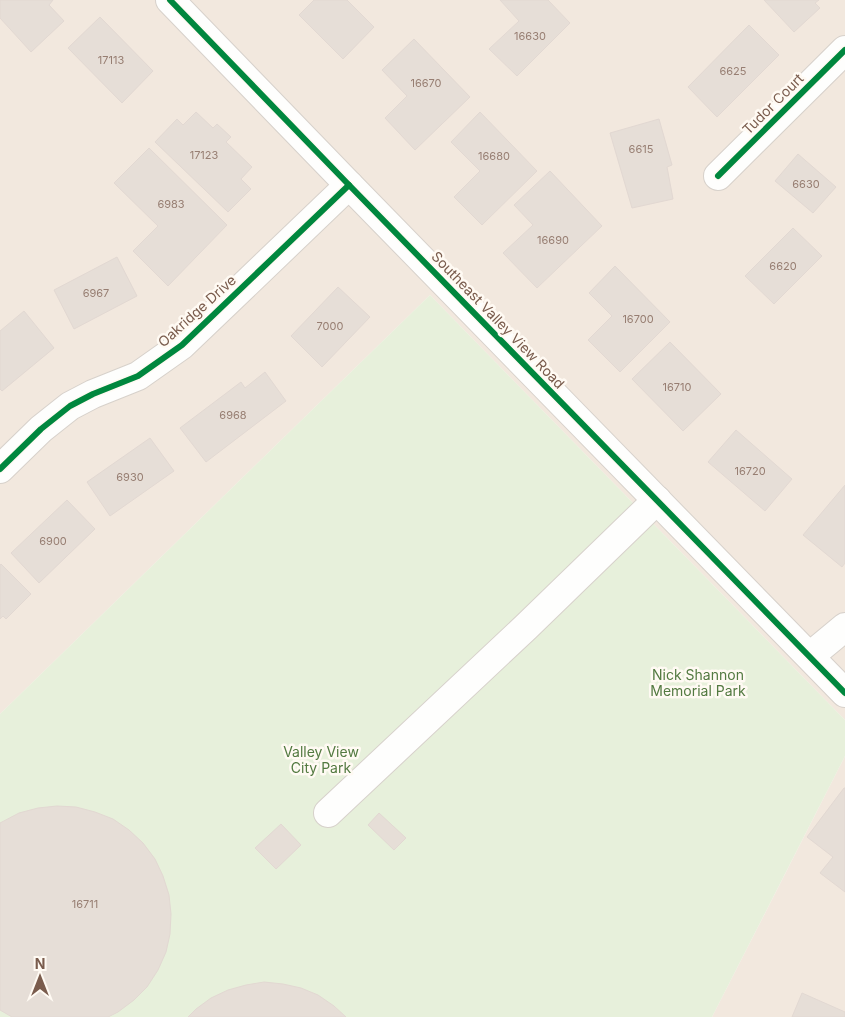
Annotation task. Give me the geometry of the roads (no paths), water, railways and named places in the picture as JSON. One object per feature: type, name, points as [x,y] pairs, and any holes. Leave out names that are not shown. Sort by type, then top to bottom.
[{"type":"street","name":"Southeast Valley View Road","points":[[170,0],[845,693]]},
{"type":"street","name":"Tudor Court","points":[[718,176],[845,50]]},
{"type":"street","name":"Oakridge Drive","points":[[0,469],[41,429],[70,406],[93,394],[138,376],[182,345],[349,185]]},
{"type":"street","points":[[328,814],[657,500]]},
{"type":"street","points":[[810,656],[845,627]]},
{"type":"park label","name":"Nick Shannon Memorial Park","points":[[698,684]]},
{"type":"park label","name":"Valley View City Park","points":[[321,760]]}]
